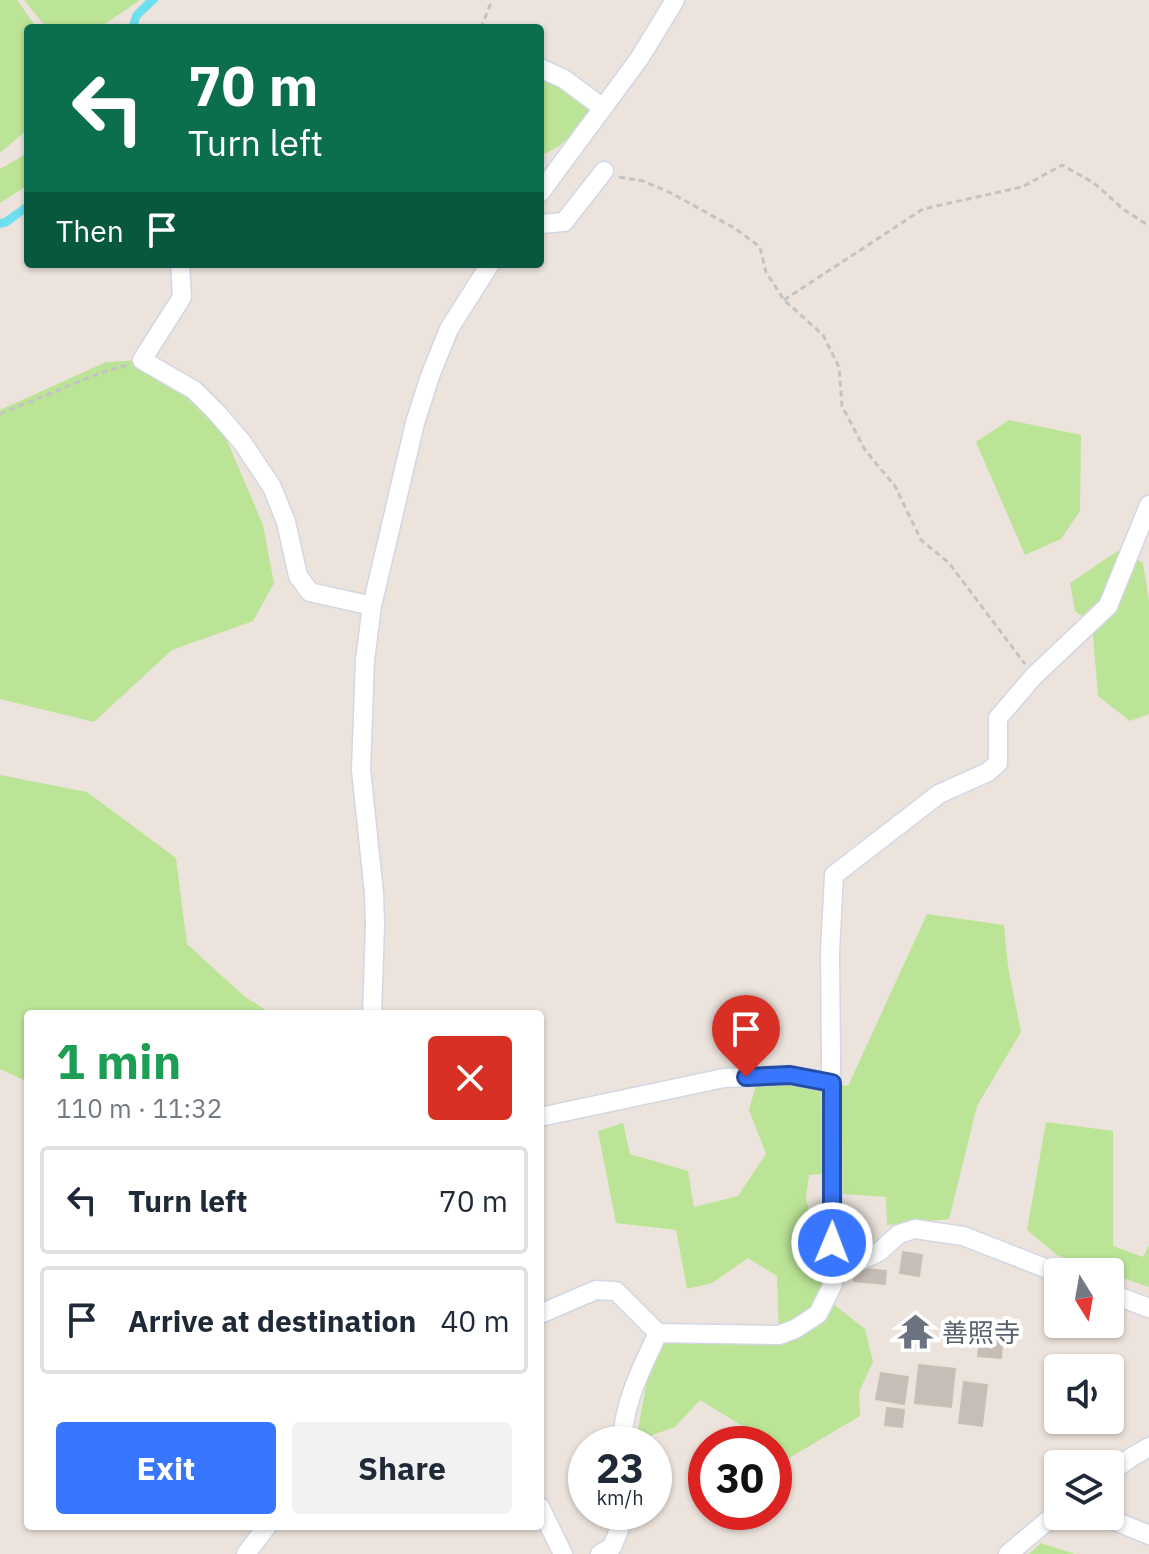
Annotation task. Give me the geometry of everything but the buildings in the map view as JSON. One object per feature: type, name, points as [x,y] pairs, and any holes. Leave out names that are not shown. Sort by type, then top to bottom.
[{"type":"street","points":[[544,188],[639,59],[675,0]]},
{"type":"street","points":[[544,70],[564,79],[603,108]]},
{"type":"street","points":[[544,224],[564,222],[604,171]]},
{"type":"street","points":[[180,268],[182,297],[142,360],[194,390],[242,442],[272,487],[286,522],[298,576],[310,592],[372,606]]},
{"type":"street","points":[[372,1010],[375,909],[361,770],[365,660],[372,606],[415,423],[430,376],[449,329],[487,268]]},
{"type":"street","points":[[544,1312],[596,1290],[616,1291],[658,1333],[779,1335],[818,1314],[833,1284],[830,952],[834,875],[939,794],[988,772],[998,763],[998,718],[1034,676],[1108,606],[1149,505]]},
{"type":"street","points":[[544,1115],[724,1078],[790,1075],[832,1083]]},
{"type":"street","points":[[832,1261],[859,1261],[879,1252],[899,1234],[915,1229],[963,1236],[1044,1268]]},
{"type":"street","points":[[1124,1298],[1149,1308]]},
{"type":"street","points":[[622,1426],[638,1376],[658,1333]]},
{"type":"street","points":[[1124,1464],[1147,1450]]},
{"type":"street","points":[[544,1515],[563,1554]]},
{"type":"street","points":[[1008,1554],[1044,1524]]},
{"type":"street","points":[[1124,1525],[1149,1535]]},
{"type":"street","points":[[246,1554],[264,1530]]},
{"type":"street","points":[[600,1554],[612,1547],[619,1530]]},
{"type":"path","points":[[483,24],[492,0]]},
{"type":"path","points":[[784,300],[923,209],[1022,187],[1062,165],[1094,183],[1123,209],[1149,226]]},
{"type":"path","points":[[604,171],[611,176],[643,181],[673,194],[736,229],[760,247],[766,272],[784,300],[823,335],[839,367],[842,406],[865,450],[895,486],[921,540],[949,563],[1034,676]]},
{"type":"path","points":[[0,414],[100,373],[142,360]]},
{"type":"green space","points":[[0,0],[17,0],[34,24],[24,24],[24,132],[0,153]]},
{"type":"green space","points":[[24,0],[140,0],[105,24],[44,24]]},
{"type":"green space","points":[[544,75],[591,110],[563,143],[544,154]]},
{"type":"green space","points":[[24,155],[24,188],[0,203],[0,169]]},
{"type":"green space","points":[[147,360],[220,424],[263,525],[274,583],[253,621],[172,650],[94,722],[0,699],[0,410],[106,362]]},
{"type":"green space","points":[[1009,420],[1081,435],[1080,511],[1061,539],[1025,555],[976,442]]},
{"type":"green space","points":[[1119,550],[1143,563],[1149,601],[1149,714],[1130,721],[1098,696],[1092,623],[1075,611],[1070,583]]},
{"type":"green space","points":[[0,775],[87,792],[176,858],[187,944],[244,996],[266,1010],[24,1010],[24,1080],[0,1069]]},
{"type":"green space","points":[[927,914],[1004,925],[1008,967],[1021,1032],[977,1106],[949,1219],[887,1225],[886,1197],[830,1193],[826,1174],[809,1175],[806,1199],[815,1233],[828,1262],[832,1303],[865,1329],[873,1362],[859,1392],[860,1416],[792,1456],[792,1426],[743,1426],[700,1400],[675,1427],[639,1426],[655,1337],[779,1335],[777,1276],[748,1258],[712,1283],[687,1289],[676,1230],[616,1223],[598,1131],[623,1123],[630,1154],[688,1171],[694,1207],[738,1196],[766,1154],[749,1110],[759,1074],[790,1075],[848,1086]]},
{"type":"green space","points":[[1046,1122],[1113,1131],[1113,1246],[1143,1257],[1149,1245],[1149,1287],[1124,1278],[1124,1258],[1066,1258],[1057,1255],[1027,1230]]},
{"type":"green space","points":[[1041,1543],[1075,1554],[1029,1554]]},
{"type":"water","points":[[146,0],[159,0],[140,18],[138,24],[129,24],[133,13]]},
{"type":"water","points":[[24,204],[24,214],[0,228],[0,219]]},
{"type":"place","name":"善照寺","points":[[916,1332]]},
{"type":"route","points":[[746,1077],[790,1075],[832,1083],[832,1243]]}]
